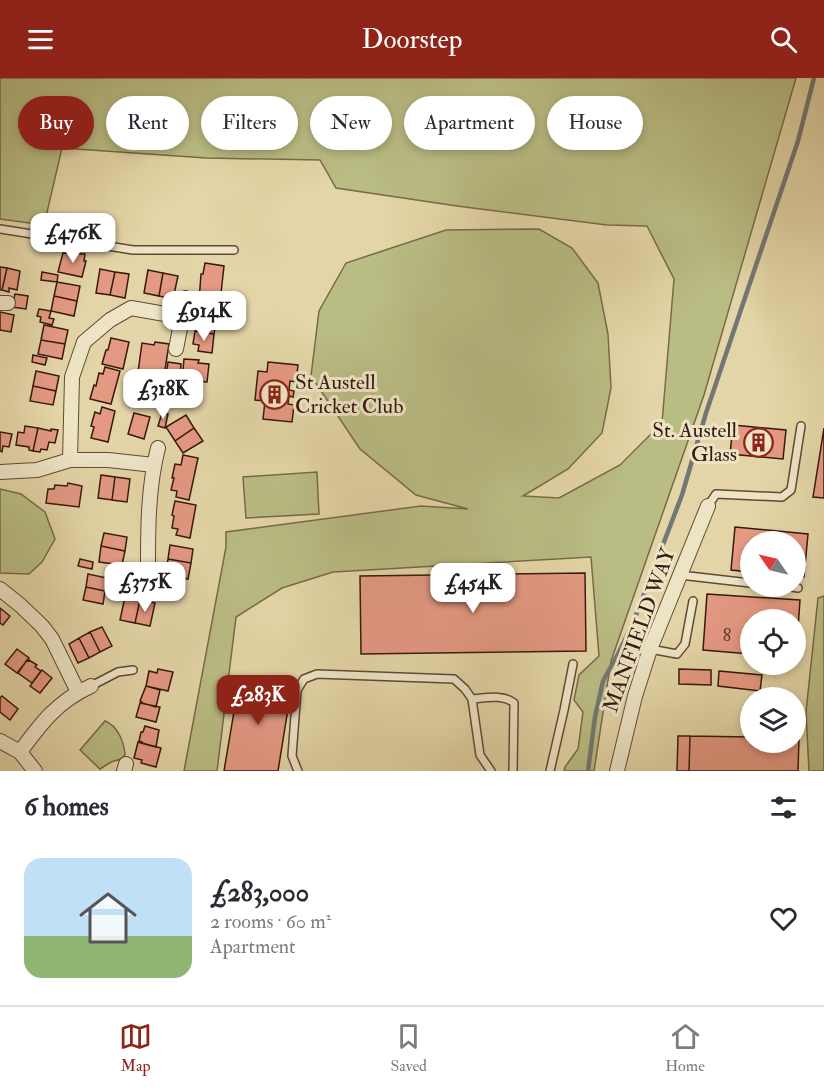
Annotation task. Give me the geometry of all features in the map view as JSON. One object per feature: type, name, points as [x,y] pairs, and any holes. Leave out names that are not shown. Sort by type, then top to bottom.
[{"type":"street","points":[[176,349],[186,298]]},
{"type":"street","points":[[70,460],[72,377],[84,342],[110,320],[131,308],[182,316]]},
{"type":"street","points":[[148,581],[148,531],[154,465],[158,448]]},
{"type":"street","points":[[0,472],[37,470],[70,460],[108,460],[154,465]]},
{"type":"street","name":"MANFIELD WAY","points":[[617,771],[635,696],[650,649],[708,506]]},
{"type":"street","points":[[0,589],[42,626],[85,689],[60,705],[43,722],[20,752]]},
{"type":"street","points":[[0,741],[20,752],[35,771]]},
{"type":"lane","points":[[0,229],[133,250],[234,250]]},
{"type":"lane","points":[[708,506],[716,494],[782,497],[791,490],[801,426]]},
{"type":"lane","points":[[680,575],[740,582]]},
{"type":"lane","points":[[650,649],[677,654],[685,644],[693,601]]},
{"type":"lane","points":[[550,771],[573,663]]},
{"type":"lane","points":[[85,689],[118,672],[133,670]]},
{"type":"lane","points":[[298,771],[292,756],[297,690],[304,679],[317,674],[454,679],[472,699],[480,755],[491,771]]},
{"type":"lane","points":[[472,699],[504,698],[514,704],[513,771]]},
{"type":"green space","points":[[0,78],[796,78],[704,395],[611,661],[594,771],[564,771],[578,749],[583,712],[574,700],[579,675],[599,656],[591,557],[333,572],[282,588],[236,617],[217,771],[184,771],[226,547],[226,532],[421,506],[468,509],[416,495],[360,449],[311,376],[319,311],[346,263],[446,230],[539,229],[572,248],[598,283],[608,334],[611,388],[602,433],[568,469],[523,496],[559,498],[620,465],[662,423],[674,279],[647,226],[607,225],[336,188],[320,160],[206,158],[91,150],[94,150],[94,96],[18,96],[18,150],[62,150],[44,225],[0,219]]},
{"type":"green space","points":[[317,472],[319,514],[246,518],[243,477]]},
{"type":"green space","points":[[0,489],[21,494],[45,512],[55,539],[42,562],[29,574],[0,573]]},
{"type":"green space","points":[[824,596],[824,771],[809,771],[806,712],[818,598]]},
{"type":"green space","points":[[105,721],[110,723],[120,735],[125,755],[100,769],[80,750]]},
{"type":"building","points":[[63,253],[85,254],[84,261],[86,261],[82,277],[58,272]]},
{"type":"building","points":[[205,263],[224,266],[219,311],[205,310],[203,302],[199,301],[201,274],[203,274]]},
{"type":"building","points":[[0,267],[7,268],[2,290],[0,290]]},
{"type":"building","points":[[7,268],[20,271],[17,290],[9,288],[9,292],[2,290]]},
{"type":"building","points":[[100,269],[115,272],[110,295],[96,293]]},
{"type":"building","points":[[148,270],[163,273],[159,296],[144,293]]},
{"type":"building","points":[[42,272],[58,275],[57,282],[41,280]]},
{"type":"building","points":[[115,272],[129,274],[125,298],[110,295]]},
{"type":"building","points":[[163,273],[178,276],[173,299],[159,296]]},
{"type":"building","points":[[57,282],[80,286],[77,301],[54,296]]},
{"type":"building","points":[[15,294],[28,296],[26,309],[12,307]]},
{"type":"building","points":[[54,296],[77,301],[74,316],[51,311]]},
{"type":"building","points":[[39,309],[51,311],[49,318],[54,319],[52,325],[40,322],[41,317],[37,316]]},
{"type":"building","points":[[0,312],[14,315],[11,332],[0,330]]},
{"type":"building","points":[[204,312],[217,314],[214,334],[195,331],[197,318],[203,319]]},
{"type":"building","points":[[44,325],[68,330],[65,344],[41,340]]},
{"type":"building","points":[[195,331],[214,334],[212,353],[198,351],[199,345],[193,344]]},
{"type":"building","points":[[111,338],[129,342],[123,369],[102,364]]},
{"type":"building","points":[[41,340],[65,344],[62,359],[38,354]]},
{"type":"building","points":[[155,342],[169,344],[164,376],[138,372],[142,343],[154,345]]},
{"type":"building","points":[[33,355],[47,358],[45,365],[32,362]]},
{"type":"building","points":[[184,359],[199,360],[198,363],[209,364],[207,382],[182,380]]},
{"type":"building","points":[[168,362],[181,364],[180,378],[166,377]]},
{"type":"building","name":"St Austell Cricket Club","points":[[268,362],[298,365],[296,382],[290,381],[289,390],[294,391],[293,397],[289,396],[288,404],[294,405],[292,422],[263,419],[265,401],[255,400],[258,371],[267,372]]},
{"type":"building","points":[[105,367],[120,371],[111,404],[90,399],[99,373],[103,374]]},
{"type":"building","points":[[36,371],[59,376],[56,391],[33,386]]},
{"type":"building","points":[[33,386],[56,391],[53,405],[30,401]]},
{"type":"building","points":[[102,407],[115,411],[108,442],[91,438],[94,427],[91,426],[95,412],[100,414]]},
{"type":"building","points":[[134,413],[150,417],[144,439],[128,434]]},
{"type":"building","points":[[162,413],[168,414],[165,428],[158,426]]},
{"type":"building","points":[[186,415],[194,428],[175,441],[166,427]]},
{"type":"building","name":"St. Austell Glass","points":[[733,425],[786,430],[783,459],[730,454]]},
{"type":"building","points":[[25,426],[38,428],[33,451],[29,450],[29,447],[16,445],[18,432],[24,433]]},
{"type":"building","points":[[38,428],[58,430],[55,443],[49,442],[47,450],[41,449],[40,452],[33,451]]},
{"type":"building","points":[[194,428],[203,441],[183,453],[175,441]]},
{"type":"building","points":[[824,428],[824,498],[813,497]]},
{"type":"building","points":[[0,432],[12,434],[9,447],[3,446],[2,452],[0,451]]},
{"type":"building","points":[[183,455],[198,458],[189,500],[176,497],[177,491],[171,490],[175,464],[181,465]]},
{"type":"building","points":[[101,475],[115,477],[112,500],[98,498]]},
{"type":"building","points":[[115,477],[130,479],[127,502],[112,500]]},
{"type":"building","points":[[68,483],[82,486],[79,507],[46,503],[48,489],[54,489],[55,485],[67,486]]},
{"type":"building","points":[[175,501],[196,505],[190,538],[176,535],[178,529],[172,528]]},
{"type":"building","points":[[735,527],[777,531],[740,531],[740,571],[731,570]]},
{"type":"building","points":[[104,533],[127,537],[125,551],[101,546]]},
{"type":"building","points":[[170,545],[193,549],[191,563],[168,559]]},
{"type":"building","points":[[101,546],[125,551],[122,565],[99,562]]},
{"type":"building","points":[[80,559],[93,562],[92,569],[78,566]]},
{"type":"building","points":[[168,559],[191,563],[188,579],[165,574]]},
{"type":"building","points":[[585,573],[586,651],[361,654],[360,576]]},
{"type":"building","points":[[88,574],[107,578],[105,591],[86,587]]},
{"type":"building","points":[[86,587],[105,591],[103,604],[83,600]]},
{"type":"building","points":[[707,594],[800,600],[799,609],[740,609],[740,653],[703,650]]},
{"type":"building","points":[[125,597],[140,600],[135,623],[120,620]]},
{"type":"building","points":[[140,600],[155,603],[150,626],[135,623]]},
{"type":"building","points":[[0,608],[10,616],[3,625],[0,623]]},
{"type":"building","points":[[102,627],[112,646],[100,652],[90,632]]},
{"type":"building","points":[[90,632],[100,652],[89,658],[79,638]]},
{"type":"building","points":[[79,638],[89,658],[78,663],[69,644]]},
{"type":"building","points":[[17,649],[29,658],[17,673],[5,664]]},
{"type":"building","points":[[27,660],[37,665],[35,667],[41,671],[32,683],[18,673]]},
{"type":"building","points":[[158,669],[173,672],[168,691],[146,686],[149,671],[157,673]]},
{"type":"building","points":[[679,669],[711,670],[711,685],[679,684]]},
{"type":"building","points":[[42,670],[52,678],[40,693],[30,686]]},
{"type":"building","points":[[719,671],[740,673],[740,675],[762,675],[760,687],[740,689],[718,686]]},
{"type":"building","points":[[240,676],[292,684],[278,771],[224,771]]},
{"type":"building","points":[[146,686],[160,690],[156,707],[140,701]]},
{"type":"building","points":[[2,696],[18,709],[10,720],[0,712]]},
{"type":"building","points":[[140,703],[160,707],[156,722],[136,717]]},
{"type":"building","points":[[145,726],[159,730],[156,747],[139,741]]},
{"type":"building","points":[[678,736],[690,736],[689,771],[677,771]]},
{"type":"building","points":[[690,736],[740,737],[740,753],[799,753],[798,771],[689,771]]},
{"type":"building","points":[[138,742],[161,748],[156,767],[141,763],[142,760],[134,758]]},
{"type":"waterway","points":[[588,771],[595,717],[603,681],[633,623],[682,495],[706,413],[798,141],[814,78]]},
{"type":"place","name":"St Austell Cricket Club","points":[[274,394]]},
{"type":"place","name":"St. Austell Glass","points":[[758,442]]}]
